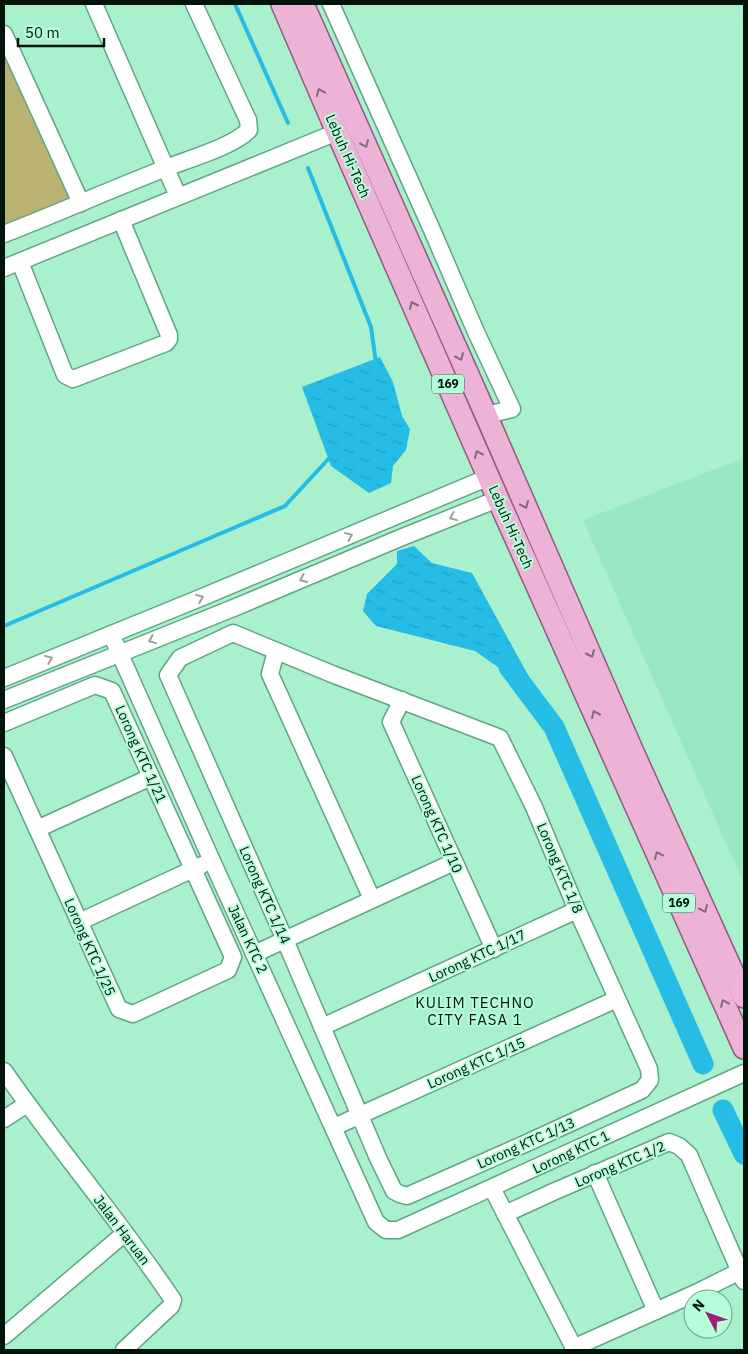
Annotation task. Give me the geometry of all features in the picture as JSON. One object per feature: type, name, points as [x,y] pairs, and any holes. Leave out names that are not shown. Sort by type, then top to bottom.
[{"type":"main road","name":"Lebuh Hi-Tech","points":[[292,5],[486,415],[629,754],[744,1048]]},
{"type":"main road","name":"Lebuh Hi-Tech","points":[[292,5],[337,132],[498,499],[629,754],[744,997]]},
{"type":"street","points":[[94,4],[178,196]]},
{"type":"street","points":[[4,234],[212,151],[243,136],[249,130],[248,120],[194,4]]},
{"type":"street","points":[[331,4],[512,409],[486,415]]},
{"type":"street","points":[[4,34],[81,203]]},
{"type":"street","points":[[4,268],[337,132]]},
{"type":"street","points":[[20,262],[65,375],[73,379],[166,343],[169,335],[121,220]]},
{"type":"street","points":[[4,678],[489,477]]},
{"type":"street","points":[[4,700],[498,499]]},
{"type":"street","name":"Lorong KTC 1/14","points":[[276,651],[233,633],[180,658],[168,675],[285,940],[359,1115]]},
{"type":"street","name":"Jalan KTC 2","points":[[111,634],[376,1222],[386,1230],[398,1230]]},
{"type":"street","points":[[372,899],[270,674],[276,651],[402,700]]},
{"type":"street","name":"Lorong KTC 1/21","points":[[4,723],[95,685],[112,691],[193,869]]},
{"type":"street","name":"Lorong KTC 1/8","points":[[402,700],[500,738],[534,807],[617,999]]},
{"type":"street","name":"Lorong KTC 1/10","points":[[402,700],[390,722],[494,949]]},
{"type":"street","name":"Lorong KTC 1/25","points":[[4,756],[119,1009],[133,1014],[228,970],[233,957],[193,869]]},
{"type":"street","points":[[37,829],[151,777]]},
{"type":"street","points":[[79,922],[212,861]]},
{"type":"street","points":[[254,954],[454,862]]},
{"type":"street","name":"Lorong KTC 1/17","points":[[322,1027],[577,910]]},
{"type":"street","name":"Lorong KTC 1/13","points":[[359,1115],[394,1191],[408,1196],[529,1142],[642,1090],[650,1080],[649,1069],[617,999]]},
{"type":"street","name":"Lorong KTC 1/15","points":[[334,1127],[617,999]]},
{"type":"street","name":"Jalan Haruan","points":[[4,1071],[151,1267],[172,1300],[171,1306],[124,1350]]},
{"type":"street","name":"Lorong KTC 1","points":[[398,1230],[744,1073]]},
{"type":"street","points":[[4,1119],[27,1104]]},
{"type":"street","name":"Lorong KTC 1/2","points":[[505,1214],[669,1142],[679,1146],[689,1155],[742,1276]]},
{"type":"street","points":[[596,1173],[656,1311]]},
{"type":"street","points":[[492,1188],[574,1349],[656,1311],[742,1276]]},
{"type":"street","points":[[4,1336],[125,1233]]},
{"type":"shaded area","points":[[4,55],[71,200],[4,226]]},
{"type":"shaded area","points":[[744,458],[744,884],[583,520]]},
{"type":"water","points":[[380,357],[393,382],[402,416],[410,429],[406,450],[393,466],[391,483],[369,493],[331,466],[302,387]]},
{"type":"water","points":[[414,546],[432,563],[472,573],[534,686],[521,693],[505,672],[475,651],[376,626],[363,611],[367,594],[397,564],[397,551]]},
{"type":"waterway","points":[[235,4],[288,123]]},
{"type":"waterway","points":[[308,168],[371,327],[376,363]]},
{"type":"waterway","points":[[4,626],[285,506],[332,455]]},
{"type":"waterway","points":[[509,667],[554,727],[703,1064]]},
{"type":"waterway","points":[[723,1110],[744,1154]]},
{"type":"district","name":"KULIM TECHNO CITY FASA 1","points":[[475,1012]]}]
